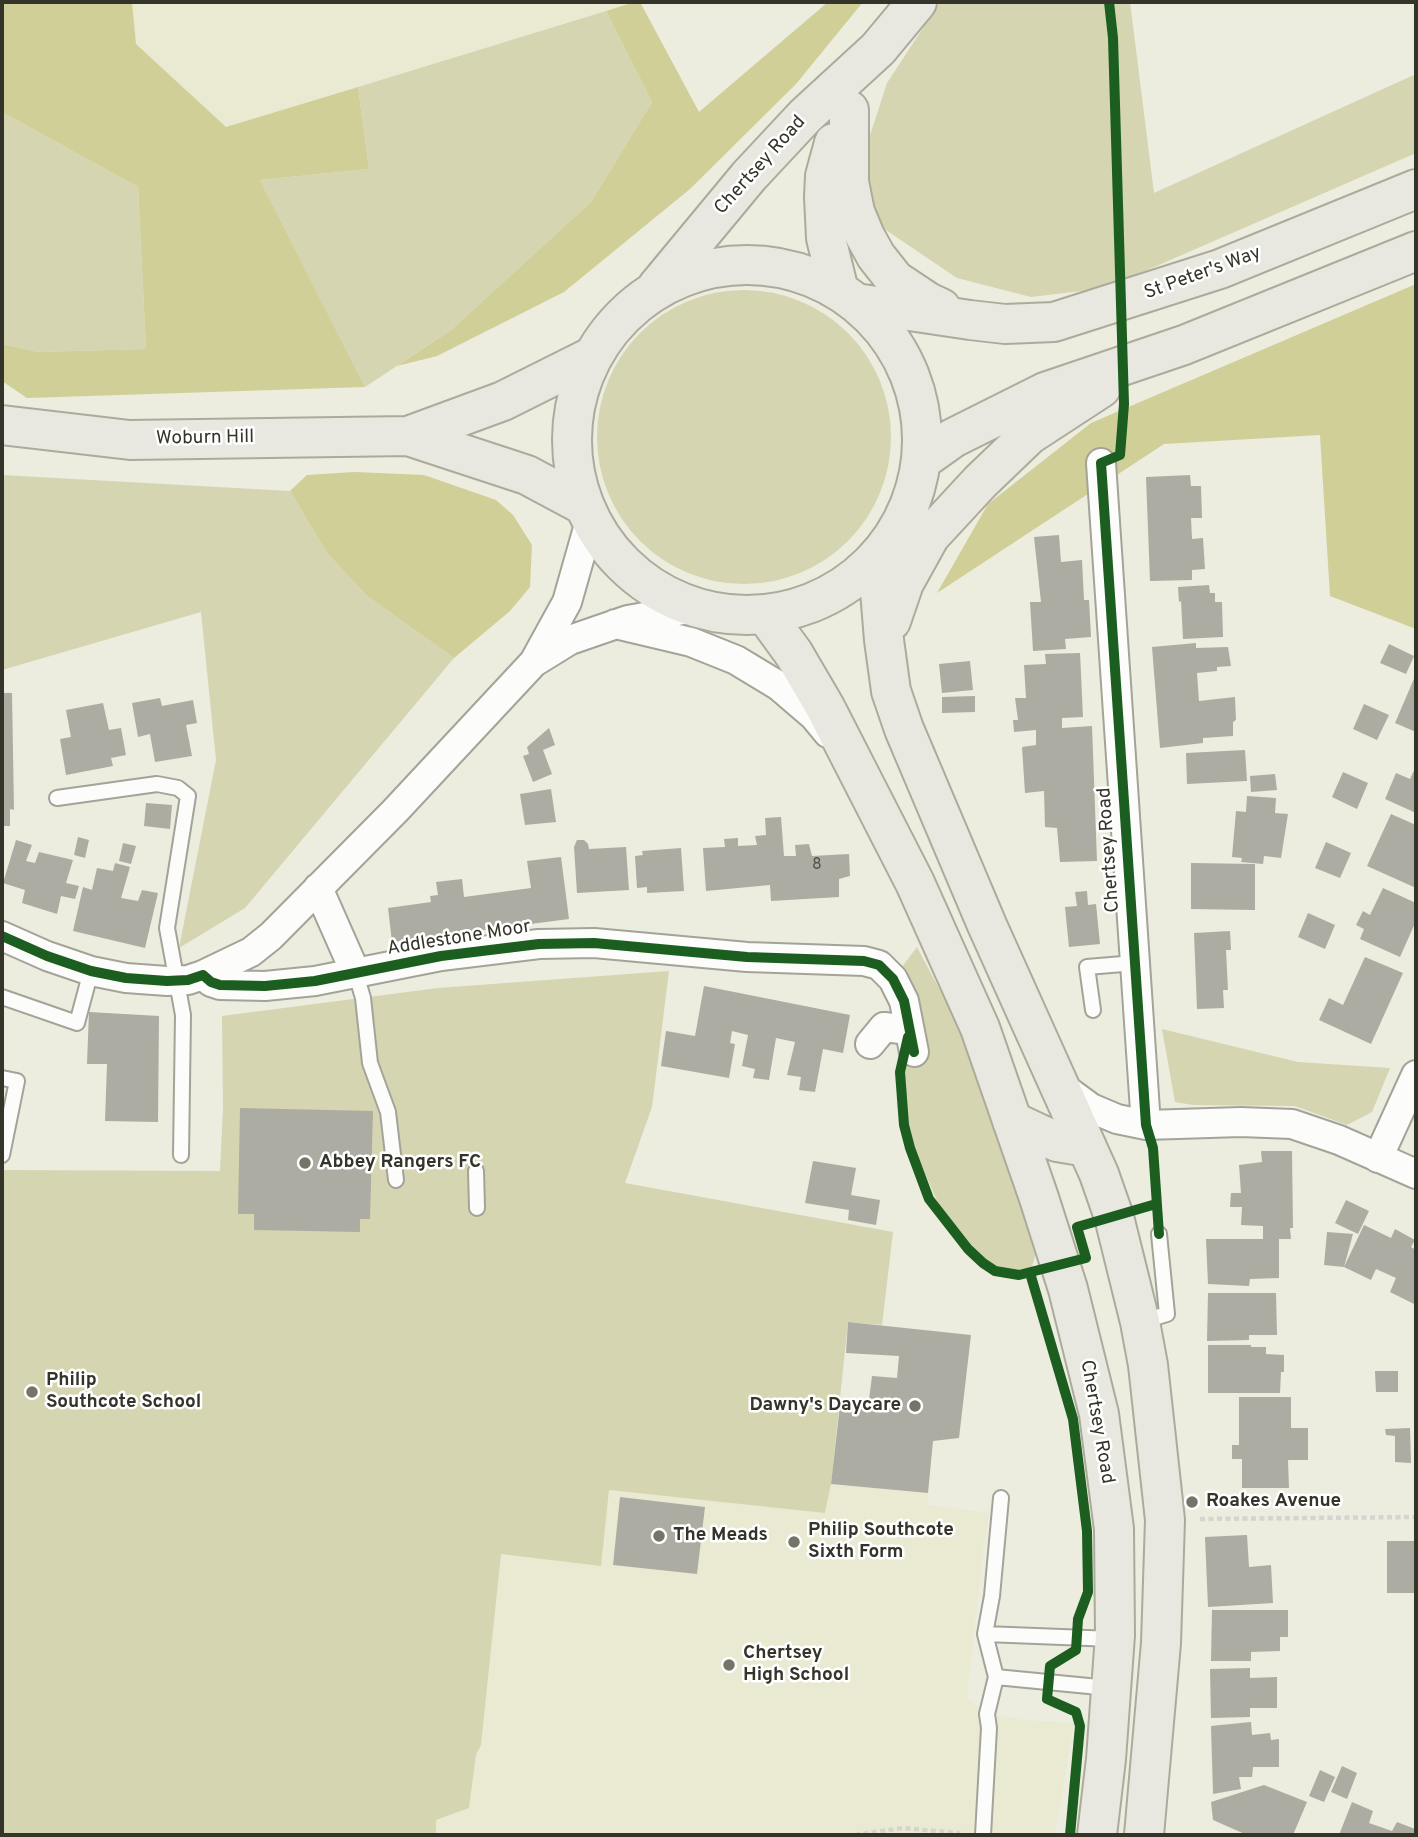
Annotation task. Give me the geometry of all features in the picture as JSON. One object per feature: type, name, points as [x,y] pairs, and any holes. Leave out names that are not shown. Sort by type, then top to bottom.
[{"type":"main road","name":"Chertsey Road","points":[[654,291],[749,176],[806,116],[878,50],[917,2]]},
{"type":"main road","name":"Chertsey Road","points":[[848,297],[827,238],[825,176],[835,140],[878,50]]},
{"type":"main road","points":[[849,110],[849,182],[855,212],[876,256],[895,280],[928,302],[970,320]]},
{"type":"main road","name":"St Peter's Way","points":[[848,297],[970,320],[1005,324],[1054,322],[1220,269],[1416,189]]},
{"type":"main road","points":[[922,460],[953,438],[1045,392],[1184,345],[1416,251]]},
{"type":"main road","points":[[727,266],[766,266],[804,274],[848,297],[878,323],[896,347],[910,373],[919,401],[923,431],[922,460],[916,492],[904,521],[887,548],[858,578],[823,600],[784,612],[742,616],[694,608],[662,595],[634,575],[609,550],[587,513],[574,475],[571,444],[573,414],[580,383],[593,356],[610,331],[630,309],[654,291],[689,274],[727,266]]},
{"type":"main road","points":[[884,640],[904,583],[930,536],[979,482],[1029,435],[1100,388],[1184,345]]},
{"type":"main road","name":"Woburn Hill","points":[[408,436],[503,401],[593,356]]},
{"type":"main road","name":"Woburn Hill","points":[[2,425],[130,440],[408,436],[527,475],[587,513]]},
{"type":"main road","points":[[887,548],[880,591],[891,691],[904,729],[987,925],[1099,1174],[1114,1217],[1140,1322],[1148,1365],[1166,1520],[1164,1593],[1142,1835]]},
{"type":"main road","name":"Chertsey Road","points":[[765,614],[794,654],[825,708],[915,883],[980,1028],[1061,1265],[1099,1414],[1114,1529],[1115,1639],[1098,1831]]},
{"type":"main road","points":[[1012,1121],[1057,1142],[1087,1147]]},
{"type":"main road","points":[[1111,1688],[1135,1676],[1164,1593]]},
{"type":"street","name":"Chertsey Road","points":[[1101,463],[1146,1125]]},
{"type":"street","name":"Addlestone Moor","points":[[534,663],[567,602],[587,513]]},
{"type":"street","name":"Addlestone Moor","points":[[190,977],[251,952],[271,936],[534,663],[570,640],[615,624],[694,608]]},
{"type":"street","points":[[615,624],[691,642],[736,660],[779,686],[814,716],[853,766]]},
{"type":"street","points":[[318,888],[356,974]]},
{"type":"street","name":"Addlestone Moor","points":[[2,936],[47,956],[91,971],[127,978],[190,977],[220,985],[265,986],[314,981],[441,956],[539,943],[594,943],[747,957],[864,961],[879,965],[893,979],[904,1001],[912,1041],[884,1027],[870,1044]]},
{"type":"street","points":[[1378,1158],[1416,1075]]},
{"type":"street","points":[[1060,1085],[1091,1108],[1117,1119],[1146,1125],[1241,1122],[1292,1124],[1339,1140],[1416,1174]]},
{"type":"street","points":[[1087,1147],[1146,1125]]},
{"type":"street","points":[[1098,1831],[1142,1835]]},
{"type":"lane","points":[[57,798],[157,783],[178,788],[188,796],[167,928],[190,977],[183,1014],[181,1155]]},
{"type":"lane","points":[[1093,1010],[1087,967],[1135,963]]},
{"type":"lane","points":[[2,997],[77,1023],[91,971]]},
{"type":"lane","points":[[356,974],[363,998],[370,1063],[388,1112],[396,1180]]},
{"type":"lane","points":[[2,1078],[17,1082],[2,1155]]},
{"type":"lane","points":[[476,1171],[477,1208]]},
{"type":"lane","points":[[1140,1322],[1167,1314],[1159,1234]]},
{"type":"lane","points":[[983,1835],[983,1796],[989,1728],[987,1714],[996,1677],[985,1634],[992,1596],[1001,1498]]},
{"type":"lane","points":[[985,1634],[1115,1639]]},
{"type":"lane","points":[[996,1677],[1111,1688]]},
{"type":"path","points":[[1166,1520],[1416,1517]]},
{"type":"path","points":[[855,1835],[903,1828],[983,1835]]},
{"type":"shaded area","points":[[2,2],[132,2],[136,44],[226,127],[358,87],[369,169],[260,180],[365,387],[27,398],[2,381],[2,344],[38,352],[146,349],[138,187],[2,112]]},
{"type":"shaded area","points":[[132,2],[635,2],[226,127],[136,44]]},
{"type":"shaded area","points":[[640,2],[699,112],[828,2],[863,2],[796,84],[690,189],[564,292],[437,356],[397,366],[451,330],[591,202],[652,102],[606,11]]},
{"type":"shaded area","points":[[940,2],[1130,2],[1154,193],[1416,74],[1416,153],[1106,288],[1031,297],[957,278],[880,226],[863,157],[887,83]]},
{"type":"shaded area","points":[[606,11],[652,102],[591,202],[451,330],[365,387],[260,180],[369,169],[358,87]]},
{"type":"shaded area","points":[[2,112],[138,187],[146,349],[38,352],[2,344]]},
{"type":"shaded area","points":[[1416,284],[1416,629],[1330,596],[1320,435],[1164,444],[937,593],[988,504],[1091,423]]},
{"type":"shaded area","points":[[744,290],[773,293],[800,301],[826,315],[848,333],[866,355],[880,381],[888,408],[891,437],[888,466],[880,493],[866,519],[848,541],[826,559],[800,573],[773,581],[744,584],[715,581],[688,573],[662,559],[640,541],[622,519],[608,493],[600,466],[597,437],[600,408],[608,381],[622,355],[640,333],[662,315],[688,301],[715,293]]},
{"type":"shaded area","points":[[355,472],[424,475],[496,500],[513,515],[532,545],[530,587],[510,611],[454,658],[367,596],[327,553],[290,491],[307,475]]},
{"type":"shaded area","points":[[2,475],[290,491],[327,553],[367,596],[454,658],[245,908],[179,948],[216,760],[201,612],[2,670]]},
{"type":"shaded area","points":[[917,947],[961,1030],[1007,1161],[1036,1253],[1030,1273],[1007,1275],[995,1271],[968,1249],[945,1219],[904,1125],[900,1072],[914,1052],[893,979]]},
{"type":"shaded area","points":[[669,971],[652,1107],[625,1183],[893,1232],[882,1325],[848,1322],[831,1484],[825,1513],[609,1490],[601,1566],[501,1554],[481,1745],[476,1755],[469,1808],[436,1820],[436,1835],[2,1835],[2,1170],[220,1171],[223,1108],[222,1016],[438,988]]},
{"type":"shaded area","points":[[1162,1029],[1298,1062],[1390,1068],[1372,1112],[1347,1125],[1295,1106],[1193,1105],[1175,1102]]},
{"type":"shaded area","name":"Chertsey High School","points":[[831,1484],[928,1493],[928,1505],[989,1513],[967,1697],[987,1714],[1023,1720],[1074,1723],[1055,1835],[436,1835],[436,1820],[469,1808],[476,1755],[481,1744],[501,1553],[609,1490],[825,1513]]},
{"type":"building","points":[[1190,475],[1191,486],[1201,486],[1202,518],[1191,518],[1192,539],[1203,538],[1205,569],[1192,570],[1192,580],[1150,581],[1146,477]]},
{"type":"building","points":[[1059,535],[1061,562],[1082,560],[1084,600],[1089,600],[1091,637],[1065,639],[1066,649],[1033,651],[1030,602],[1041,602],[1034,537]]},
{"type":"building","points":[[1209,585],[1210,593],[1215,593],[1215,602],[1222,602],[1223,637],[1183,639],[1178,587]]},
{"type":"building","points":[[1196,643],[1196,648],[1228,647],[1231,666],[1197,673],[1199,701],[1235,697],[1236,720],[1233,722],[1233,736],[1203,738],[1203,743],[1160,748],[1152,647]]},
{"type":"building","points":[[1389,644],[1414,656],[1406,674],[1380,663]]},
{"type":"building","points":[[1080,653],[1083,717],[1062,718],[1062,728],[1092,726],[1097,861],[1060,862],[1057,828],[1045,827],[1044,791],[1025,793],[1022,747],[1036,745],[1036,730],[1014,732],[1013,720],[1018,720],[1015,698],[1026,698],[1024,665],[1046,664],[1045,654]]},
{"type":"building","points":[[970,661],[973,690],[942,693],[939,664]]},
{"type":"building","points":[[1416,674],[1416,732],[1395,723]]},
{"type":"building","points":[[2,693],[12,693],[14,810],[10,809],[10,826],[2,826]]},
{"type":"building","points":[[975,696],[975,712],[942,713],[942,697]]},
{"type":"building","points":[[160,698],[162,706],[193,700],[197,723],[186,725],[192,756],[155,762],[150,734],[138,737],[132,703]]},
{"type":"building","points":[[103,703],[109,730],[121,728],[126,755],[111,758],[113,766],[66,775],[60,739],[71,737],[66,710]]},
{"type":"building","points":[[1364,704],[1389,715],[1377,740],[1353,729]]},
{"type":"building","points":[[549,728],[555,745],[543,750],[552,774],[533,782],[523,756],[529,754],[527,747]]},
{"type":"building","points":[[1245,750],[1247,781],[1187,784],[1186,753]]},
{"type":"building","points":[[1416,766],[1416,813],[1385,799],[1396,773],[1410,779]]},
{"type":"building","points":[[1343,772],[1368,783],[1357,809],[1332,797]]},
{"type":"building","points":[[1275,774],[1277,790],[1251,792],[1250,776]]},
{"type":"building","points":[[551,789],[556,822],[525,825],[520,794]]},
{"type":"building","points":[[1247,796],[1276,798],[1275,813],[1288,814],[1281,858],[1264,856],[1263,864],[1241,862],[1242,858],[1232,857],[1236,811],[1246,812]]},
{"type":"building","points":[[146,803],[172,805],[170,829],[144,826]]},
{"type":"building","points":[[1391,814],[1416,825],[1416,888],[1367,866]]},
{"type":"building","points":[[781,817],[784,856],[796,856],[795,845],[809,844],[812,856],[849,854],[850,876],[839,879],[839,897],[771,901],[770,885],[706,891],[703,848],[725,847],[724,839],[738,838],[738,846],[757,845],[755,836],[766,835],[765,818]]},
{"type":"building","points":[[78,837],[89,840],[85,858],[74,855]]},
{"type":"building","points":[[16,840],[32,845],[26,861],[35,863],[39,852],[73,860],[66,883],[79,886],[75,899],[61,896],[57,914],[22,903],[25,890],[3,883]]},
{"type":"building","points":[[577,840],[584,840],[589,849],[626,847],[629,890],[577,893],[574,847]]},
{"type":"building","points":[[1326,842],[1351,853],[1340,878],[1315,868]]},
{"type":"building","points":[[123,843],[136,846],[131,864],[119,861]]},
{"type":"building","points":[[681,848],[684,891],[647,893],[647,887],[637,888],[635,856],[643,855],[642,851]]},
{"type":"building","points":[[561,857],[569,919],[392,942],[388,908],[431,902],[430,896],[438,895],[436,882],[462,879],[464,897],[531,888],[527,861]]},
{"type":"building","points":[[115,863],[130,867],[121,898],[138,901],[142,890],[158,893],[145,948],[73,931],[83,887],[92,890],[97,868],[113,871]]},
{"type":"building","points":[[1191,863],[1255,864],[1255,910],[1191,909]]},
{"type":"building","points":[[1383,888],[1416,903],[1416,921],[1400,957],[1360,939],[1364,929],[1356,925],[1363,911],[1370,915]]},
{"type":"building","points":[[1087,891],[1088,905],[1096,904],[1100,944],[1069,947],[1065,907],[1077,906],[1075,892]]},
{"type":"building","points":[[1308,913],[1335,925],[1325,949],[1298,937]]},
{"type":"building","points":[[1230,931],[1231,950],[1226,950],[1228,990],[1223,990],[1224,1008],[1197,1009],[1194,933]]},
{"type":"building","points":[[1365,957],[1403,973],[1371,1044],[1319,1020],[1329,998],[1343,1005]]},
{"type":"building","points":[[704,986],[850,1015],[843,1053],[823,1049],[815,1092],[799,1090],[801,1077],[787,1075],[795,1042],[776,1038],[769,1080],[753,1078],[755,1069],[742,1066],[748,1035],[732,1031],[730,1043],[735,1044],[729,1078],[661,1066],[666,1031],[695,1036]]},
{"type":"building","points":[[89,1012],[159,1016],[158,1122],[105,1121],[107,1064],[87,1064]]},
{"type":"building","name":"Abbey Rangers FC","points":[[240,1108],[373,1111],[370,1219],[360,1219],[360,1232],[254,1230],[254,1214],[238,1214]]},
{"type":"building","points":[[1261,1151],[1292,1151],[1293,1228],[1290,1228],[1291,1239],[1279,1239],[1279,1278],[1250,1279],[1249,1286],[1208,1284],[1206,1239],[1263,1239],[1263,1226],[1241,1225],[1242,1207],[1230,1207],[1231,1193],[1241,1193],[1239,1165],[1262,1162]]},
{"type":"building","points":[[813,1161],[856,1168],[851,1195],[880,1200],[876,1225],[848,1220],[849,1210],[805,1203]]},
{"type":"building","points":[[1346,1200],[1369,1211],[1358,1234],[1335,1223]]},
{"type":"building","points":[[1364,1225],[1391,1238],[1395,1229],[1415,1240],[1411,1247],[1416,1250],[1416,1305],[1390,1292],[1396,1278],[1376,1269],[1371,1280],[1344,1267]]},
{"type":"building","points":[[1327,1232],[1353,1234],[1344,1267],[1324,1265]]},
{"type":"building","points":[[1208,1293],[1276,1293],[1277,1335],[1249,1335],[1249,1340],[1207,1341]]},
{"type":"building","name":"Dawny's Daycare","points":[[848,1322],[971,1335],[959,1438],[933,1441],[928,1493],[831,1484],[840,1405],[868,1408],[872,1376],[897,1378],[899,1356],[846,1353]]},
{"type":"building","points":[[1208,1345],[1251,1345],[1266,1347],[1266,1354],[1284,1355],[1280,1393],[1208,1393]]},
{"type":"building","points":[[1375,1371],[1398,1371],[1398,1392],[1376,1392]]},
{"type":"building","points":[[1239,1397],[1291,1397],[1291,1428],[1308,1428],[1308,1460],[1288,1460],[1289,1488],[1242,1488],[1242,1459],[1232,1459],[1232,1445],[1239,1445]]},
{"type":"building","points":[[1410,1428],[1411,1463],[1395,1462],[1395,1436],[1386,1435],[1385,1429]]},
{"type":"building","name":"The Meads","points":[[620,1497],[705,1507],[697,1574],[613,1565]]},
{"type":"building","points":[[1247,1535],[1249,1567],[1271,1565],[1273,1603],[1208,1607],[1205,1537]]},
{"type":"building","points":[[1387,1541],[1416,1541],[1416,1593],[1387,1593]]},
{"type":"building","points":[[1212,1610],[1288,1610],[1288,1637],[1280,1637],[1280,1651],[1251,1652],[1251,1661],[1211,1661]]},
{"type":"building","points":[[1250,1668],[1250,1678],[1277,1677],[1277,1708],[1250,1708],[1250,1717],[1211,1718],[1210,1669]]},
{"type":"building","points":[[1251,1722],[1252,1735],[1270,1733],[1271,1740],[1279,1739],[1279,1767],[1253,1767],[1252,1777],[1239,1777],[1241,1789],[1213,1794],[1211,1726]]},
{"type":"building","points":[[1342,1766],[1357,1773],[1347,1799],[1331,1792]]},
{"type":"building","points":[[1320,1770],[1335,1777],[1324,1802],[1309,1796]]},
{"type":"building","points":[[1264,1785],[1307,1802],[1293,1835],[1247,1835],[1213,1820],[1211,1802]]},
{"type":"building","points":[[1352,1802],[1373,1811],[1369,1823],[1392,1831],[1397,1822],[1415,1829],[1413,1835],[1339,1835]]},
{"type":"cycle path","points":[[1109,2],[1113,38],[1124,404],[1120,455],[1101,463],[1146,1125],[1153,1148],[1159,1234]]},
{"type":"cycle path","points":[[2,936],[47,956],[91,971],[126,978],[167,981],[188,980],[203,975],[220,985],[265,986],[315,981],[441,956],[539,944],[594,943],[747,957],[864,961],[879,965],[893,979],[904,1001],[914,1052]]},
{"type":"cycle path","points":[[908,1037],[900,1072],[904,1125],[910,1148],[929,1199],[968,1249],[983,1263],[995,1271],[1019,1275],[1086,1258],[1077,1227],[1156,1204]]},
{"type":"cycle path","points":[[1030,1273],[1073,1419],[1087,1531],[1088,1592],[1078,1619],[1076,1650],[1050,1666],[1047,1699],[1076,1712],[1080,1726],[1070,1835]]},
{"type":"place","name":"Abbey Rangers FC","points":[[305,1163]]},
{"type":"place","name":"Philip Southcote School","points":[[32,1392]]},
{"type":"place","name":"Dawny's Daycare","points":[[915,1406]]},
{"type":"place","name":"Roakes Avenue","points":[[1192,1502]]},
{"type":"place","name":"The Meads","points":[[659,1536]]},
{"type":"place","name":"Philip Southcote Sixth Form","points":[[794,1542]]},
{"type":"place","name":"Chertsey High School","points":[[729,1665]]}]
